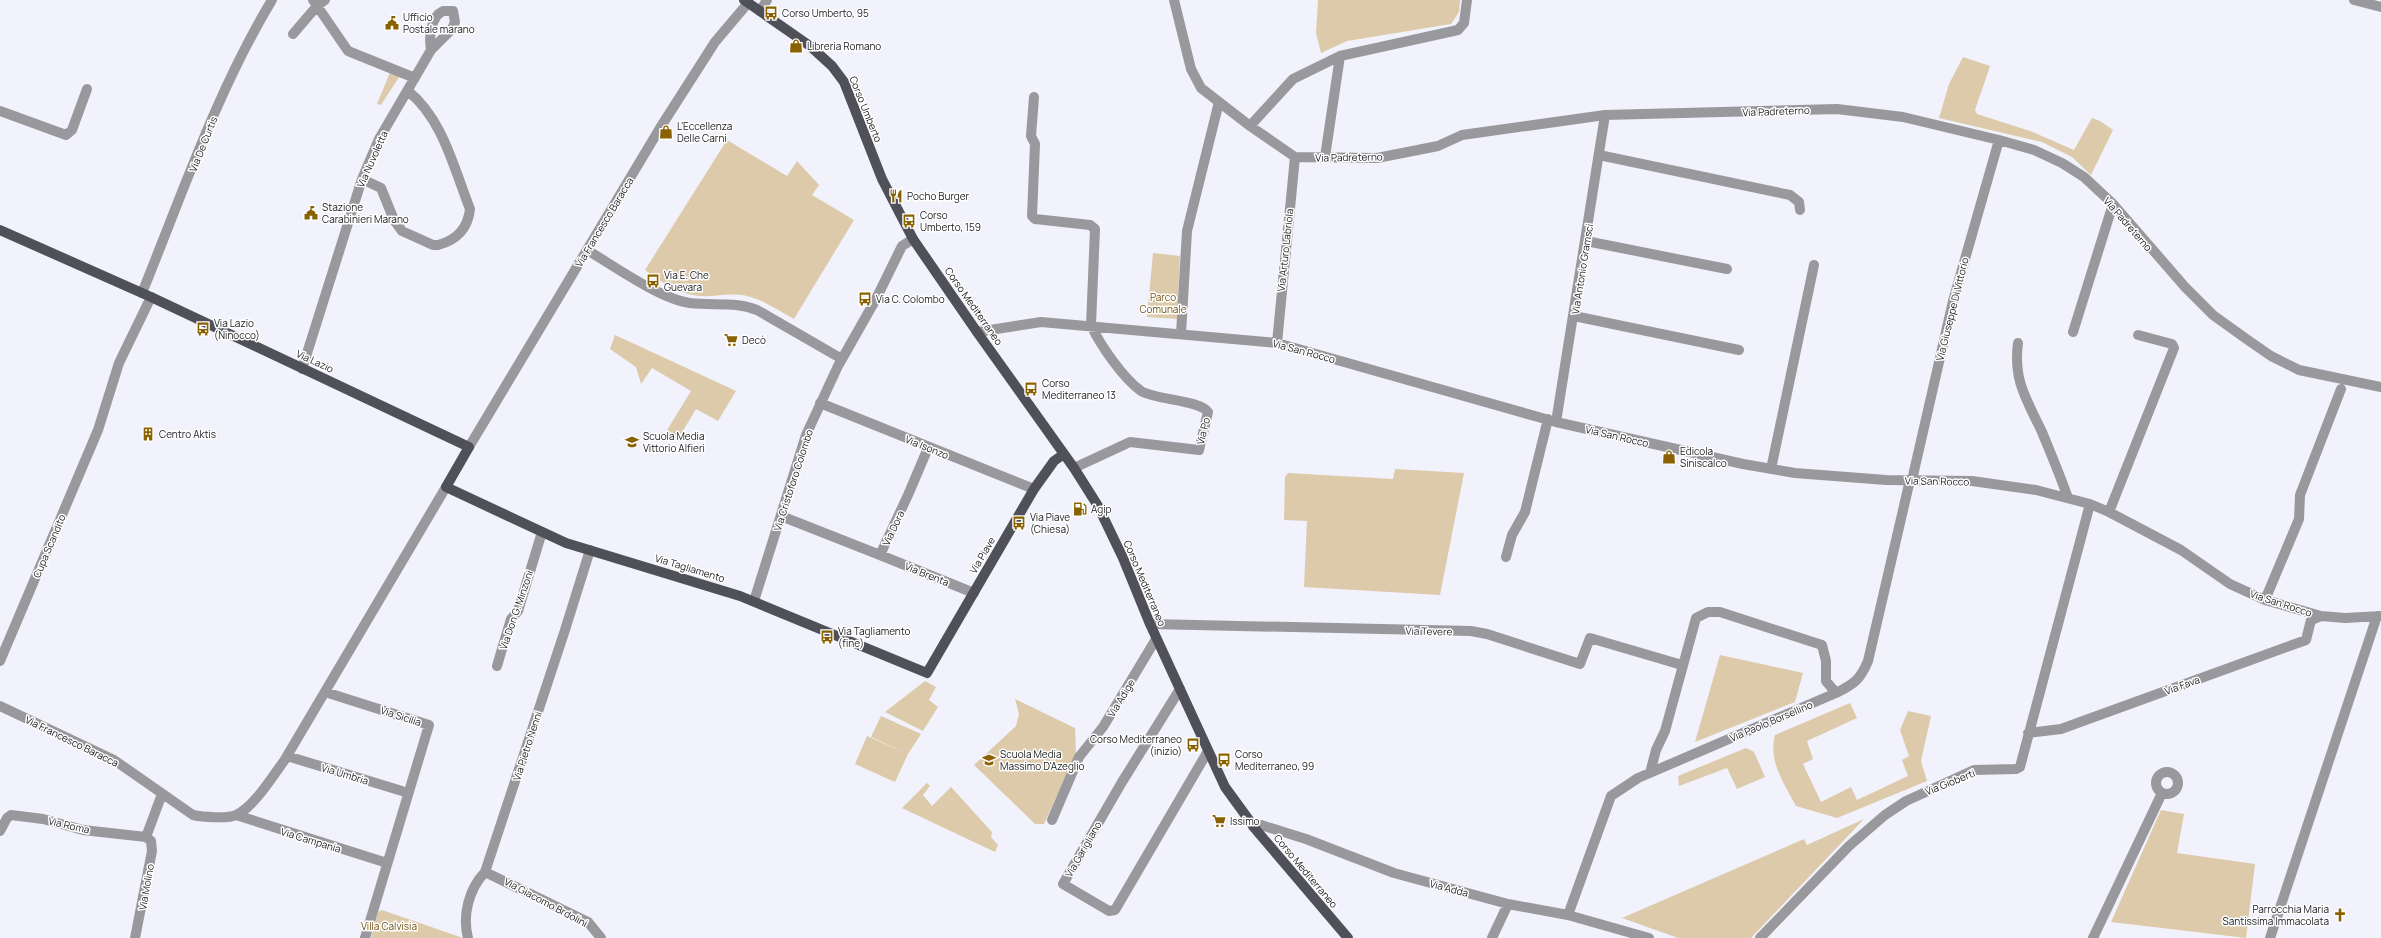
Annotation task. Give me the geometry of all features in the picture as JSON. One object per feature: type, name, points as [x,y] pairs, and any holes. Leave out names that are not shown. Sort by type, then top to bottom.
[{"type":"main road","name":"Corso Umberto","points":[[746,1],[810,46],[832,66],[844,82],[882,179],[913,239]]},
{"type":"main road","name":"Via Lazio","points":[[0,230],[147,295],[469,447]]},
{"type":"main road","name":"Corso Mediterraneo","points":[[913,239],[1074,468],[1098,506],[1123,558],[1156,639],[1225,787],[1253,827],[1348,938]]},
{"type":"main road","points":[[446,487],[469,447]]},
{"type":"main road","name":"Via Piave","points":[[927,673],[1034,489],[1054,461],[1064,454]]},
{"type":"main road","name":"Via Tagliamento","points":[[446,487],[542,532],[590,550],[754,601],[927,673]]},
{"type":"street","name":"Via De Curtis","points":[[147,295],[217,111],[249,38],[272,0]]},
{"type":"street","points":[[760,11],[767,0]]},
{"type":"street","points":[[1174,0],[1191,68],[1201,88],[1250,126],[1295,157]]},
{"type":"street","points":[[1250,126],[1293,79],[1340,56],[1458,30],[1464,23],[1467,0]]},
{"type":"street","points":[[2354,0],[2381,7]]},
{"type":"street","name":"Via Francesco Baracca","points":[[469,447],[587,250],[715,42],[746,1]]},
{"type":"street","points":[[293,34],[318,2],[348,51],[415,78]]},
{"type":"street","name":"Via Nuvoletta","points":[[302,369],[362,179],[379,139],[431,50]]},
{"type":"street","points":[[1326,157],[1340,56]]},
{"type":"street","points":[[0,111],[66,135],[72,130],[88,89]]},
{"type":"street","points":[[362,179],[381,188],[394,220],[406,234],[438,245],[458,236],[469,222],[470,209],[437,126],[421,101],[408,91]]},
{"type":"street","points":[[1034,97],[1031,136],[1036,144],[1032,216],[1035,219],[1090,225],[1095,229],[1091,325]]},
{"type":"street","points":[[1181,334],[1187,231],[1219,102]]},
{"type":"street","name":"Via Padreterno","points":[[1295,157],[1377,158],[1438,146],[1462,134],[1605,115],[1851,109],[1902,117],[1999,140],[2034,150],[2062,163],[2084,177],[2113,204],[2185,288],[2213,315],[2245,338],[2271,356],[2299,370],[2381,387]]},
{"type":"street","name":"Via Antonio Gramsci","points":[[1506,557],[1512,535],[1525,512],[1552,421],[1574,316],[1605,115]]},
{"type":"street","name":"Via Giuseppe Di Vittorio","points":[[1911,480],[1953,301],[1999,140]]},
{"type":"street","points":[[1599,155],[1790,195],[1798,202],[1800,210]]},
{"type":"street","name":"Via Arturo Labriola","points":[[1277,343],[1295,157]]},
{"type":"street","points":[[2073,332],[2113,204]]},
{"type":"street","name":"Via Cristoforo Colombo","points":[[754,601],[806,435],[820,403],[842,359],[876,299],[902,246],[913,239]]},
{"type":"street","points":[[1586,241],[1727,269]]},
{"type":"street","points":[[587,250],[672,299],[690,303],[744,304],[842,359]]},
{"type":"street","points":[[1771,469],[1814,265]]},
{"type":"street","name":"Cupa Scandito","points":[[0,661],[98,430],[119,363],[147,295]]},
{"type":"street","points":[[1574,316],[1739,350]]},
{"type":"street","name":"Via San Rocco","points":[[977,332],[1041,322],[1091,325],[1277,343],[1552,421],[1771,469],[1795,473],[1972,482],[2036,490],[2090,504],[2109,512],[2181,550],[2230,584],[2264,600],[2320,616],[2345,618],[2379,616]]},
{"type":"street","name":"Via Po","points":[[1074,468],[1130,442],[1199,450],[1208,412],[1202,407],[1141,391],[1107,353],[1091,325]]},
{"type":"street","points":[[2109,512],[2174,348],[2172,344],[2138,335]]},
{"type":"street","points":[[2018,343],[2016,365],[2024,398],[2042,433],[2068,498]]},
{"type":"street","points":[[2264,600],[2299,519],[2300,495],[2341,389]]},
{"type":"street","name":"Via Isonzo","points":[[820,403],[928,448],[1034,489]]},
{"type":"street","name":"Via Dora","points":[[781,516],[880,555],[908,496],[928,448]]},
{"type":"street","name":"Via Paolo Borsellino","points":[[1568,915],[1611,796],[1650,773],[1836,693],[1852,685],[1862,675],[1868,660],[1911,480]]},
{"type":"street","points":[[236,815],[254,799],[287,756],[446,487]]},
{"type":"street","name":"Via Gioberti","points":[[1760,938],[1849,846],[1896,808],[1925,792],[1974,770],[2011,769],[2020,767],[2090,504]]},
{"type":"street","name":"Via Don G. Minzoni","points":[[497,666],[511,619],[518,611],[542,532]]},
{"type":"street","name":"Via Pietro Nenni","points":[[468,938],[465,917],[474,886],[485,872],[590,550]]},
{"type":"street","name":"Via Brenta","points":[[880,555],[974,593]]},
{"type":"street","points":[[1650,773],[1656,750],[1664,731],[1696,618],[1708,612],[1720,612],[1822,645],[1826,661],[1826,681],[1836,693]]},
{"type":"street","name":"Via Fava","points":[[2028,733],[2061,729],[2306,640],[2311,620],[2320,616]]},
{"type":"street","points":[[2270,938],[2379,616]]},
{"type":"street","name":"Via Tevere","points":[[1150,624],[1471,631],[1487,634],[1580,664],[1590,638],[1682,665]]},
{"type":"street","name":"Via Adige","points":[[1052,820],[1079,757],[1103,727],[1156,639]]},
{"type":"street","name":"Via Garigliano","points":[[1180,689],[1122,782],[1063,884],[1109,911],[1114,910],[1208,751]]},
{"type":"street","name":"Via Sicilia","points":[[325,692],[429,725],[406,794]]},
{"type":"street","name":"Via Francesco Baracca","points":[[0,706],[114,760],[193,815],[207,817],[236,815]]},
{"type":"street","name":"Via Umbria","points":[[287,756],[406,794]]},
{"type":"street","points":[[2092,938],[2162,793]]},
{"type":"street","points":[[146,837],[162,794]]},
{"type":"street","points":[[365,938],[406,794]]},
{"type":"street","name":"Via Roma","points":[[0,831],[7,818],[11,815],[43,819],[84,830],[146,837]]},
{"type":"street","name":"Via Campania","points":[[236,815],[387,863]]},
{"type":"street","name":"Via Adda","points":[[1253,827],[1261,825],[1306,839],[1394,873],[1508,904],[1568,915],[1649,938]]},
{"type":"street","name":"Via Molino","points":[[135,938],[152,851],[151,841],[146,837]]},
{"type":"street","name":"Via Giacomo Brdolini","points":[[485,872],[588,922],[602,938]]},
{"type":"street","points":[[1492,938],[1508,904]]},
{"type":"green space","points":[[1318,0],[1460,0],[1459,12],[1451,24],[1347,41],[1321,53],[1316,33]]},
{"type":"green space","points":[[1963,57],[1990,66],[1975,110],[1977,114],[2030,131],[2074,150],[2092,118],[2100,121],[2113,130],[2091,175],[2072,157],[2042,142],[1939,118],[1949,84]]},
{"type":"green space","points":[[391,70],[401,74],[381,105],[377,104]]},
{"type":"green space","points":[[727,140],[787,176],[797,161],[819,185],[812,195],[854,220],[794,319],[765,303],[747,296],[735,294],[701,296],[686,293],[664,283],[645,270]]},
{"type":"green space","name":"Parco Comunale","points":[[1153,253],[1180,256],[1177,319],[1147,317]]},
{"type":"green space","points":[[615,335],[736,391],[718,421],[696,409],[678,439],[666,432],[691,391],[652,368],[641,384],[636,367],[610,349]]},
{"type":"green space","points":[[1395,469],[1464,473],[1440,595],[1304,587],[1307,521],[1284,520],[1285,477],[1288,473],[1393,479]]},
{"type":"green space","points":[[1720,655],[1803,673],[1795,702],[1695,742]]},
{"type":"green space","points":[[925,681],[936,687],[929,700],[938,707],[923,731],[885,712]]},
{"type":"green space","points":[[1015,699],[1075,728],[1076,754],[1044,824],[1035,824],[974,765],[1016,726],[1019,714]]},
{"type":"green space","points":[[1850,703],[1857,718],[1807,741],[1813,759],[1803,764],[1821,802],[1851,787],[1857,800],[1908,776],[1902,760],[1909,756],[1900,730],[1908,711],[1931,716],[1921,761],[1927,781],[1837,818],[1796,806],[1782,781],[1775,763],[1773,745],[1775,735]]},
{"type":"green space","points":[[881,716],[921,734],[908,754],[871,737]]},
{"type":"green space","points":[[867,736],[908,754],[895,782],[855,764]]},
{"type":"green space","points":[[1746,748],[1754,752],[1765,777],[1737,789],[1727,768],[1679,786],[1678,776]]},
{"type":"green space","points":[[927,783],[930,786],[923,795],[932,806],[951,787],[992,832],[991,837],[998,845],[995,852],[902,808]]},
{"type":"green space","points":[[2161,810],[2184,814],[2177,853],[2255,864],[2246,938],[2111,922]]},
{"type":"green space","points":[[1864,819],[1751,938],[1678,938],[1622,918],[1804,839],[1807,845]]},
{"type":"green space","name":"Villa Calvisia","points":[[382,910],[463,938],[371,938],[378,912]]},
{"type":"place","name":"Corso Umberto, 95","points":[[771,13]]},
{"type":"place","name":"Ufficio Postale marano","points":[[392,23]]},
{"type":"place","name":"Libreria Romano","points":[[796,46]]},
{"type":"place","name":"L’Eccellenza Delle Carni","points":[[666,132]]},
{"type":"place","name":"Pocho Burger","points":[[896,196]]},
{"type":"place","name":"Stazione Carabinieri Marano","points":[[311,213]]},
{"type":"place","name":"Corso Umberto, 159","points":[[909,221]]},
{"type":"place","name":"Via E. Che Guevara","points":[[653,281]]},
{"type":"place","name":"Via C. Colombo","points":[[865,299]]},
{"type":"place","name":"Via Lazio (Ninocco)","points":[[203,329]]},
{"type":"place","name":"Decò","points":[[731,340]]},
{"type":"place","name":"Corso Mediterraneo 13","points":[[1031,389]]},
{"type":"place","name":"Centro Aktis","points":[[148,434]]},
{"type":"place","name":"Scuola Media Vittorio Alfieri","points":[[632,442]]},
{"type":"place","name":"Edicola Siniscalco","points":[[1669,457]]},
{"type":"place","name":"Agip","points":[[1080,509]]},
{"type":"place","name":"Via Piave (Chiesa)","points":[[1019,523]]},
{"type":"place","name":"Via Tagliamento (fine)","points":[[827,637]]},
{"type":"place","name":"Corso Mediterraneo (inizio)","points":[[1193,745]]},
{"type":"place","name":"Scuola Media Massimo D'Azeglio","points":[[989,760]]},
{"type":"place","name":"Corso Mediterraneo, 99","points":[[1224,760]]},
{"type":"place","name":"Issimo","points":[[1219,821]]},
{"type":"place","name":"Parrocchia Maria Santissima Immacolata","points":[[2340,915]]}]
